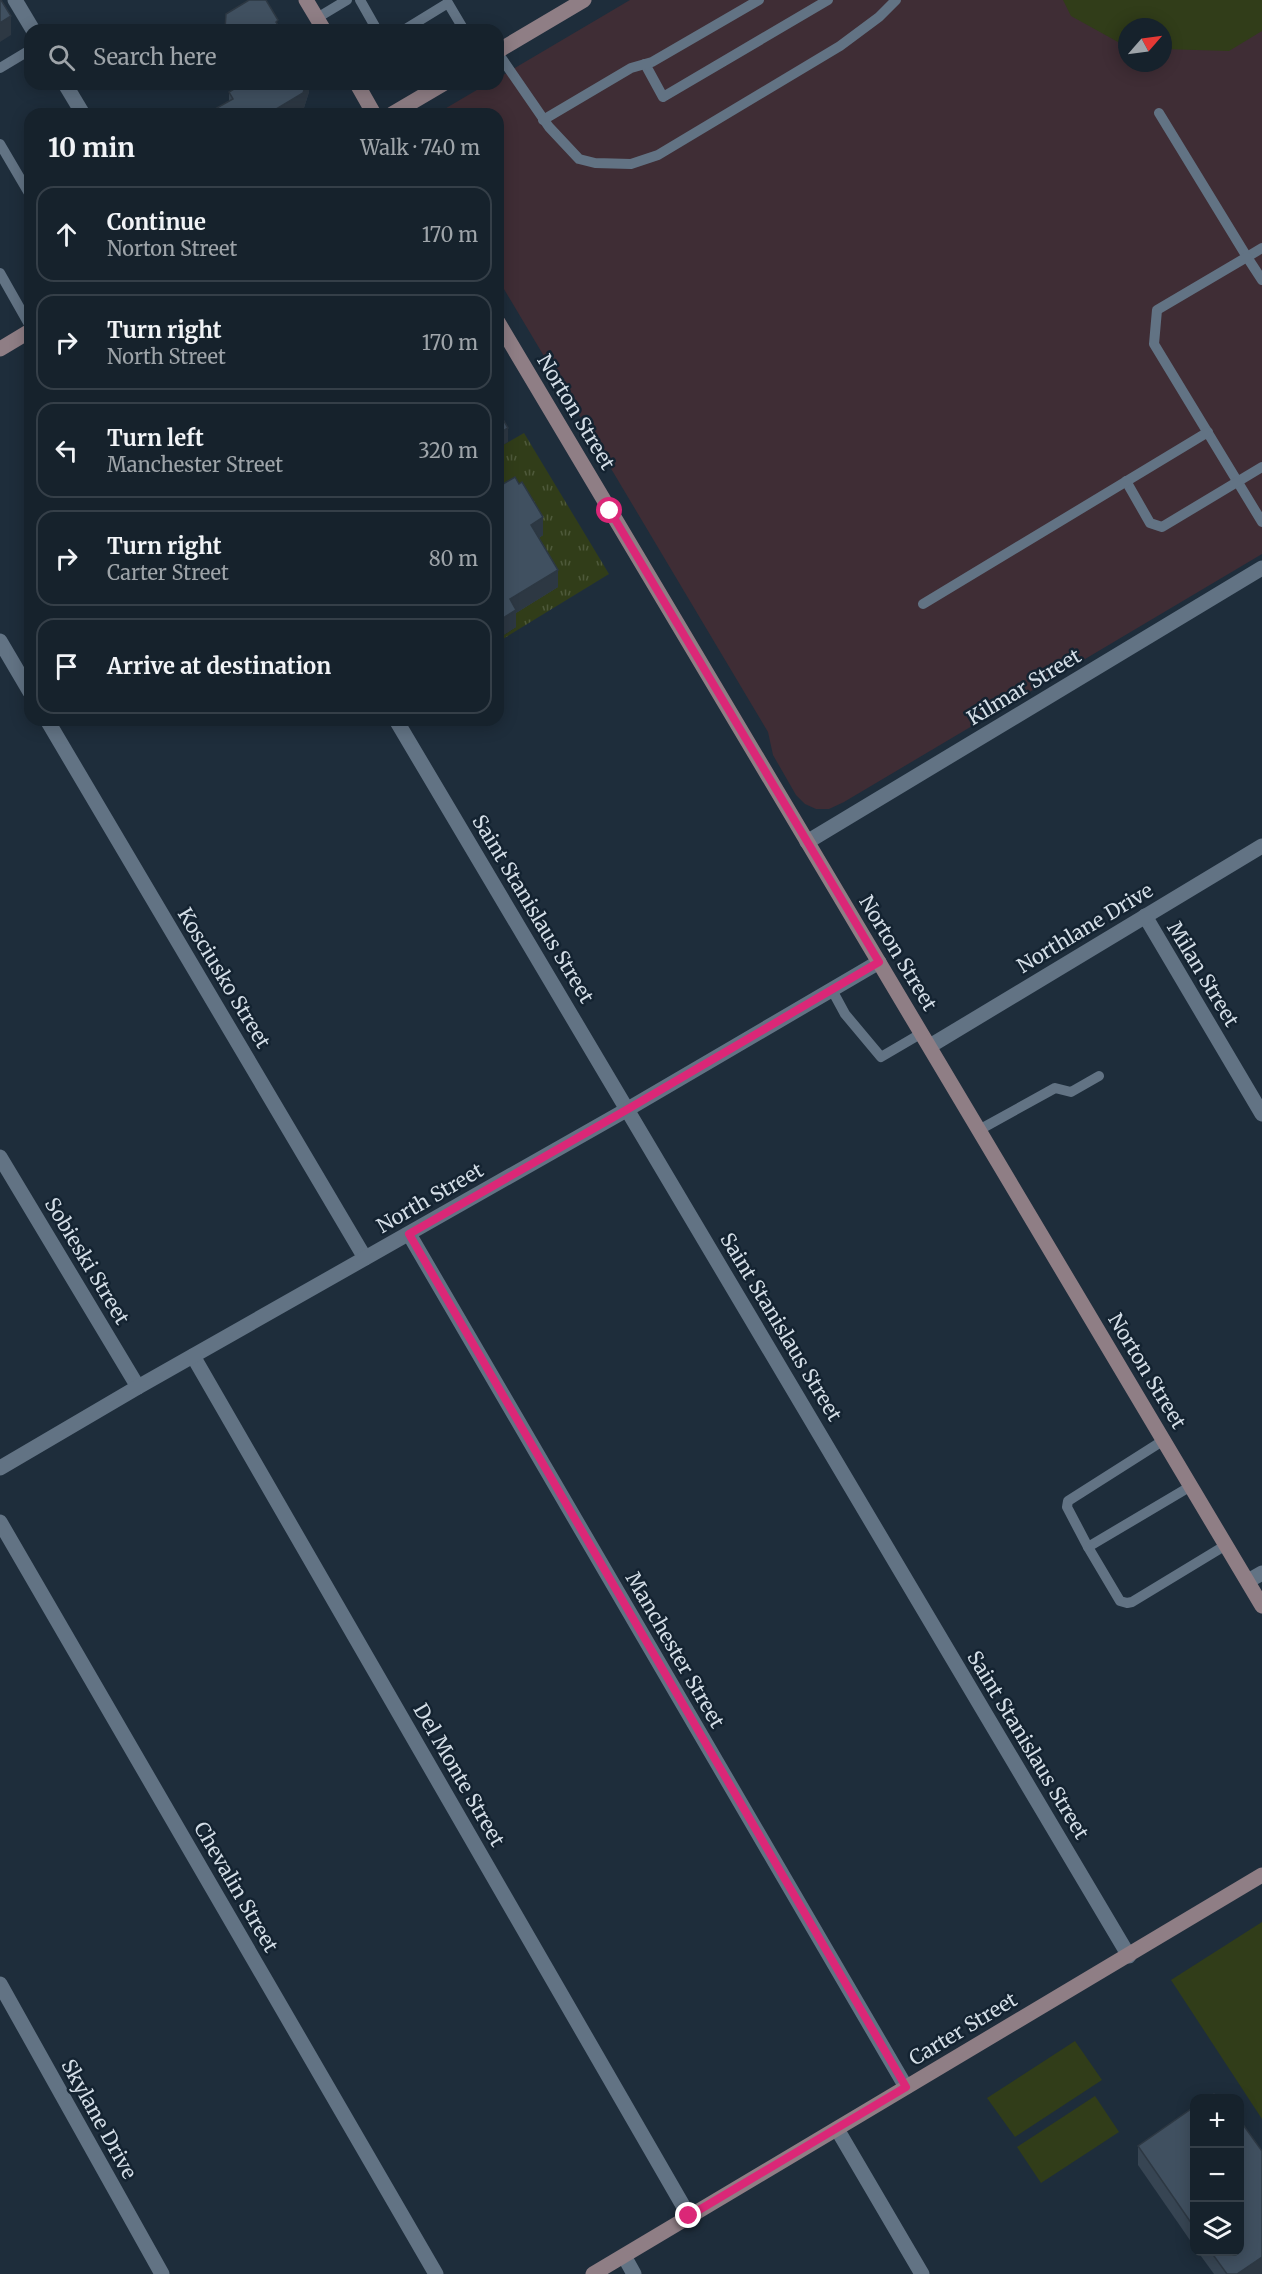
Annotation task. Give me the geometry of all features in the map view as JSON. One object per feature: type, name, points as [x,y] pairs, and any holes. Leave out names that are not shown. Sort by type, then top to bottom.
[{"type":"main road","points":[[306,0],[321,24]]},
{"type":"main road","points":[[504,48],[584,0]]},
{"type":"main road","points":[[360,90],[371,108]]},
{"type":"main road","points":[[402,108],[432,90]]},
{"type":"main road","name":"Norton Street","points":[[504,332],[1262,1606]]},
{"type":"main road","points":[[0,349],[24,335]]},
{"type":"main road","name":"Carter Street","points":[[593,2274],[1262,1875]]},
{"type":"street","points":[[15,0],[29,24]]},
{"type":"street","points":[[69,90],[79,108]]},
{"type":"street","name":"Kilmar Street","points":[[807,842],[1262,568]]},
{"type":"street","points":[[0,641],[24,682]]},
{"type":"street","name":"Kosciusko Street","points":[[51,726],[365,1258]]},
{"type":"street","name":"Saint Stanislaus Street","points":[[400,726],[1129,1956]]},
{"type":"street","name":"Northlane Drive","points":[[926,1039],[1145,916],[1262,846]]},
{"type":"street","name":"Milan Street","points":[[1145,916],[1262,1114]]},
{"type":"street","name":"North Street","points":[[0,1468],[138,1387],[628,1109],[879,962]]},
{"type":"street","name":"Sobieski Street","points":[[0,1157],[138,1387]]},
{"type":"street","name":"Manchester Street","points":[[409,1234],[906,2087]]},
{"type":"street","name":"Del Monte Street","points":[[193,1356],[689,2216]]},
{"type":"street","name":"Chevalin Street","points":[[0,1522],[436,2274]]},
{"type":"street","points":[[1248,1581],[1262,1573]]},
{"type":"street","name":"Skylane Drive","points":[[0,1984],[162,2274]]},
{"type":"street","points":[[837,2129],[922,2274]]},
{"type":"street","points":[[624,2256],[634,2274]]},
{"type":"lane","points":[[321,24],[347,0]]},
{"type":"lane","points":[[360,0],[374,24]]},
{"type":"lane","points":[[543,120],[631,68],[652,62],[759,0]]},
{"type":"lane","points":[[645,64],[663,97],[828,0]]},
{"type":"lane","points":[[504,61],[543,120],[579,159],[594,163],[631,164],[658,155],[840,46],[879,17],[896,0]]},
{"type":"lane","points":[[414,24],[448,3],[460,24]]},
{"type":"lane","points":[[0,68],[24,54]]},
{"type":"lane","points":[[1159,113],[1262,280]]},
{"type":"lane","points":[[0,144],[24,185]]},
{"type":"lane","points":[[1262,248],[1157,309],[1154,344],[1262,522]]},
{"type":"lane","points":[[0,273],[24,315]]},
{"type":"lane","points":[[923,604],[1208,432]]},
{"type":"lane","points":[[1126,481],[1150,523],[1162,527],[1262,467]]},
{"type":"lane","points":[[832,990],[845,1014],[881,1057],[926,1039]]},
{"type":"lane","points":[[979,1130],[1055,1088],[1071,1092],[1099,1076]]},
{"type":"lane","points":[[1164,1440],[1068,1501],[1067,1507],[1088,1547],[1120,1601],[1127,1603],[1193,1567],[1226,1545]]},
{"type":"lane","points":[[1088,1547],[1191,1486]]},
{"type":"shaded area","points":[[630,0],[1262,0],[1262,554],[844,802],[829,809],[816,809],[805,804],[796,795],[773,755],[768,732],[504,289],[504,108],[446,108],[477,90],[504,90],[504,74]]},
{"type":"green space","points":[[1063,0],[1262,0],[1262,31],[1229,51],[1172,49],[1172,18],[1118,18],[1118,42],[1071,16]]},
{"type":"green space","points":[[524,433],[609,574],[504,638],[504,635],[516,627],[504,545],[504,445]]},
{"type":"green space","points":[[1262,1922],[1262,2119],[1171,1980]]},
{"type":"green space","points":[[1075,2041],[1102,2080],[1015,2137],[987,2098]]},
{"type":"green space","points":[[1095,2096],[1119,2132],[1041,2183],[1017,2147]]},
{"type":"building","points":[[0,0],[11,16],[0,23]]},
{"type":"building","points":[[249,0],[266,0],[278,20],[277,24],[225,24],[226,14]]},
{"type":"building","points":[[232,90],[304,90],[303,93],[278,108],[217,108],[233,99],[229,92]]},
{"type":"building","points":[[515,477],[519,484],[522,482],[543,517],[531,525],[558,570],[510,599],[516,610],[504,618],[504,483]]},
{"type":"building","points":[[1190,2110],[1190,2221],[1138,2146]]},
{"type":"building","points":[[1244,2126],[1262,2151],[1262,2257],[1237,2274],[1227,2274],[1214,2256],[1244,2256]]},
{"type":"route","points":[[610,511],[879,962],[409,1234],[906,2087],[689,2216]]}]
